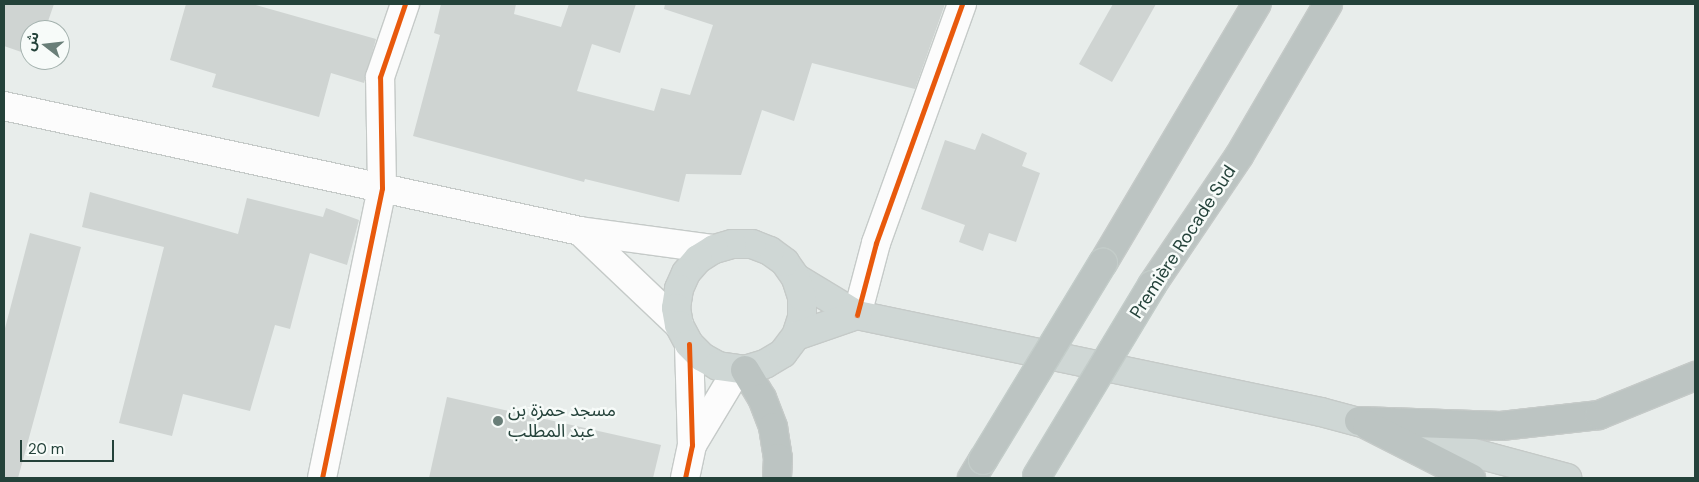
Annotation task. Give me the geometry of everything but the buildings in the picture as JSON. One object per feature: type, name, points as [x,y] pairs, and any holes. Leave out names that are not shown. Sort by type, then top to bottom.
[{"type":"highway","points":[[977,469],[1103,263],[1257,4]]},
{"type":"highway","name":"Première Rocade Sud","points":[[1036,477],[1152,285],[1239,156],[1328,4]]},
{"type":"highway","points":[[1239,156],[1342,4]]},
{"type":"highway","points":[[741,370],[762,398],[773,427],[778,458],[777,478]]},
{"type":"highway","points":[[1359,421],[1501,426],[1599,415],[1695,376]]},
{"type":"highway","points":[[1359,421],[1471,478]]},
{"type":"main road","points":[[732,244],[752,244],[770,251],[785,262],[796,278],[802,297],[802,317],[796,336],[783,353],[765,364],[741,370],[718,366],[702,358],[684,335],[676,308],[683,281],[698,259],[714,249],[732,244]]},
{"type":"main road","points":[[796,278],[856,315],[1359,421],[1567,478]]},
{"type":"main road","points":[[796,336],[856,315]]},
{"type":"street","points":[[322,478],[382,188],[380,77],[405,4]]},
{"type":"street","points":[[856,315],[876,242],[962,4]]},
{"type":"street","points":[[4,106],[580,231],[714,249]]},
{"type":"street","points":[[580,231],[684,335],[692,446],[685,478]]},
{"type":"street","points":[[692,446],[741,370]]},
{"type":"cycle path","points":[[322,478],[382,188],[380,77],[405,4]]},
{"type":"cycle path","points":[[857,315],[876,243],[962,4]]},
{"type":"cycle path","points":[[685,478],[692,445],[689,344]]},
{"type":"place","name":"مسجد حمزة بن عبد المطلب","points":[[498,421]]}]
